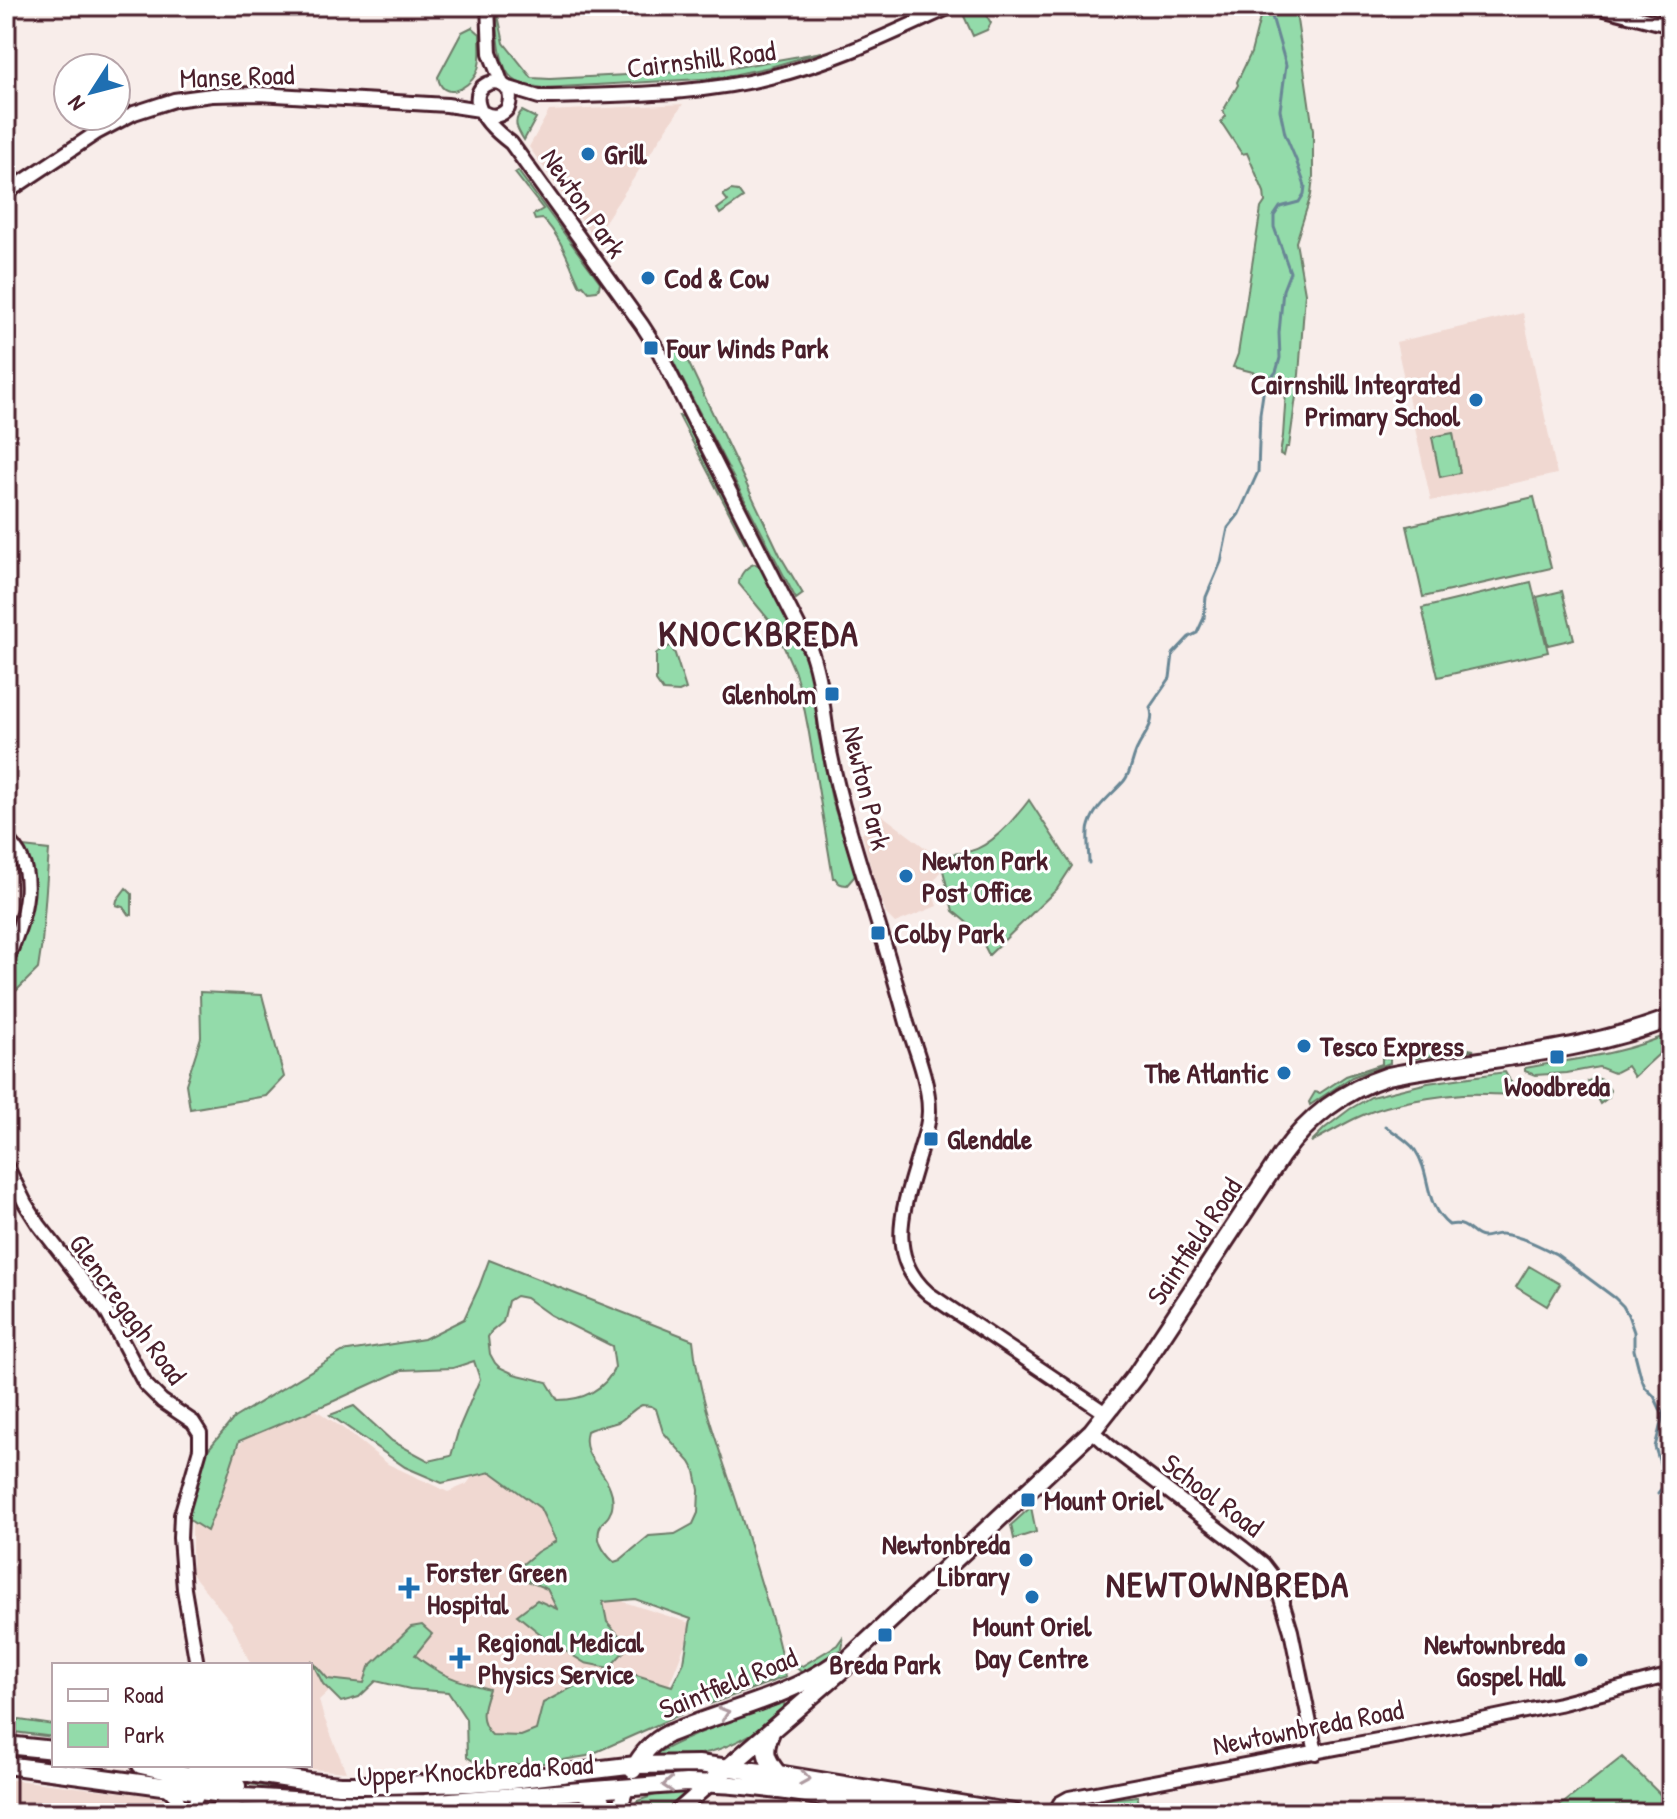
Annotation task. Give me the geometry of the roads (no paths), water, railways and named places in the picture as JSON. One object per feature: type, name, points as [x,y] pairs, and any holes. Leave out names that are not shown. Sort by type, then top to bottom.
[{"type":"highway","name":"Saintfield Road","points":[[710,1783],[844,1668],[851,1657],[1092,1431],[1137,1374],[1281,1156],[1304,1127],[1330,1104],[1359,1087],[1388,1076],[1582,1045],[1671,1018]]},
{"type":"highway","name":"Saintfield Road","points":[[626,1788],[636,1765],[656,1740],[781,1693],[851,1657]]},
{"type":"highway","points":[[771,1730],[766,1743],[766,1757],[778,1774]]},
{"type":"highway","points":[[6,1745],[52,1750]]},
{"type":"highway","name":"Upper Knockbreda Road","points":[[6,1765],[164,1786],[201,1776],[385,1785],[511,1780],[636,1765],[681,1763],[728,1766]]},
{"type":"highway","points":[[728,1766],[1014,1813]]},
{"type":"highway","points":[[152,1767],[201,1776],[288,1800]]},
{"type":"highway","name":"Upper Knockbreda Road","points":[[201,1776],[245,1797],[356,1804],[710,1783]]},
{"type":"highway","points":[[710,1783],[920,1813]]},
{"type":"main road","name":"Saintfield Road","points":[[676,1813],[710,1783]]},
{"type":"main road","name":"Saintfield Road","points":[[618,1813],[626,1788]]},
{"type":"main road","points":[[578,1792],[600,1798],[609,1813]]},
{"type":"street","points":[[488,6],[490,53],[476,101],[482,112],[493,116],[507,109],[510,97],[490,53]]},
{"type":"street","name":"Cairnshill Road","points":[[507,109],[539,97],[672,91],[769,78],[837,57],[952,6]]},
{"type":"street","points":[[1593,6],[1671,26]]},
{"type":"street","points":[[480,88],[491,82],[504,86]]},
{"type":"street","name":"Cairnshill Road","points":[[504,86],[539,97]]},
{"type":"street","name":"Manse Road","points":[[447,105],[480,88]]},
{"type":"street","name":"Manse Road","points":[[6,193],[106,127],[134,113],[174,100],[259,94],[447,105],[482,112]]},
{"type":"street","name":"Newton Park","points":[[507,109],[506,127],[511,143]]},
{"type":"street","name":"Newton Park","points":[[482,112],[497,132],[511,143],[658,350],[811,651],[820,682],[830,751],[842,802],[929,1104],[928,1124],[901,1232],[906,1265],[929,1294],[1107,1414]]},
{"type":"street","points":[[6,839],[20,853],[25,864],[27,889],[19,927],[6,963]]},
{"type":"street","name":"Glencregagh Road","points":[[6,1165],[39,1225],[106,1311],[145,1384],[162,1401],[193,1422],[200,1433],[200,1449],[181,1515],[180,1538],[184,1589],[197,1663]]},
{"type":"street","name":"School Road","points":[[1092,1431],[1263,1564],[1273,1577],[1291,1631],[1316,1753]]},
{"type":"street","name":"Newtownbreda Road","points":[[1055,1813],[1060,1803],[1069,1798],[1559,1704],[1671,1675]]},
{"type":"street","points":[[193,1813],[201,1776]]},
{"type":"street","points":[[201,1776],[205,1813]]},
{"type":"street","points":[[164,1786],[175,1796],[180,1813]]},
{"type":"street","points":[[211,1813],[245,1797]]},
{"type":"waterway","points":[[1089,863],[1091,819],[1127,777],[1151,723],[1150,707],[1170,678],[1173,654],[1197,633],[1204,618],[1206,597],[1221,562],[1228,528],[1239,514],[1258,472],[1264,387],[1276,372],[1280,358],[1283,290],[1290,272],[1274,227],[1274,216],[1280,207],[1299,202],[1305,186],[1285,134],[1280,110],[1286,65],[1269,6]]},
{"type":"waterway","points":[[1385,1126],[1415,1150],[1435,1208],[1449,1225],[1461,1225],[1479,1236],[1502,1234],[1537,1245],[1556,1254],[1623,1306],[1634,1332],[1634,1350],[1641,1377],[1663,1415],[1655,1447],[1666,1483],[1658,1493]]},
{"type":"place","name":"Grill","points":[[588,154]]},
{"type":"place","name":"Cod & Cow","points":[[648,278]]},
{"type":"place","name":"Four Winds Park","points":[[651,348]]},
{"type":"place","name":"Cairnshill Integrated Primary School","points":[[1476,400]]},
{"type":"place","name":"Glenholm","points":[[832,694]]},
{"type":"place","name":"Newton Park Post Office","points":[[906,876]]},
{"type":"place","name":"Colby Park","points":[[878,933]]},
{"type":"place","name":"Tesco Express","points":[[1304,1046]]},
{"type":"place","name":"Woodbreda","points":[[1557,1057]]},
{"type":"place","name":"The Atlantic","points":[[1284,1073]]},
{"type":"place","name":"Glendale","points":[[931,1139]]},
{"type":"place","name":"Mount Oriel","points":[[1028,1500]]},
{"type":"place","name":"Newtonbreda Library","points":[[1026,1560]]},
{"type":"place","name":"Forster Green Hospital","points":[[409,1588]]},
{"type":"place","name":"Mount Oriel Day Centre","points":[[1032,1597]]},
{"type":"place","name":"Breda Park","points":[[885,1635]]},
{"type":"place","name":"Regional Medical Physics Service","points":[[460,1658]]},
{"type":"place","name":"Newtownbreda Gospel Hall","points":[[1581,1660]]},
{"type":"district","name":"KNOCKBREDA","points":[[759,632]]},
{"type":"district","name":"NEWTOWNBREDA","points":[[1228,1583]]}]
